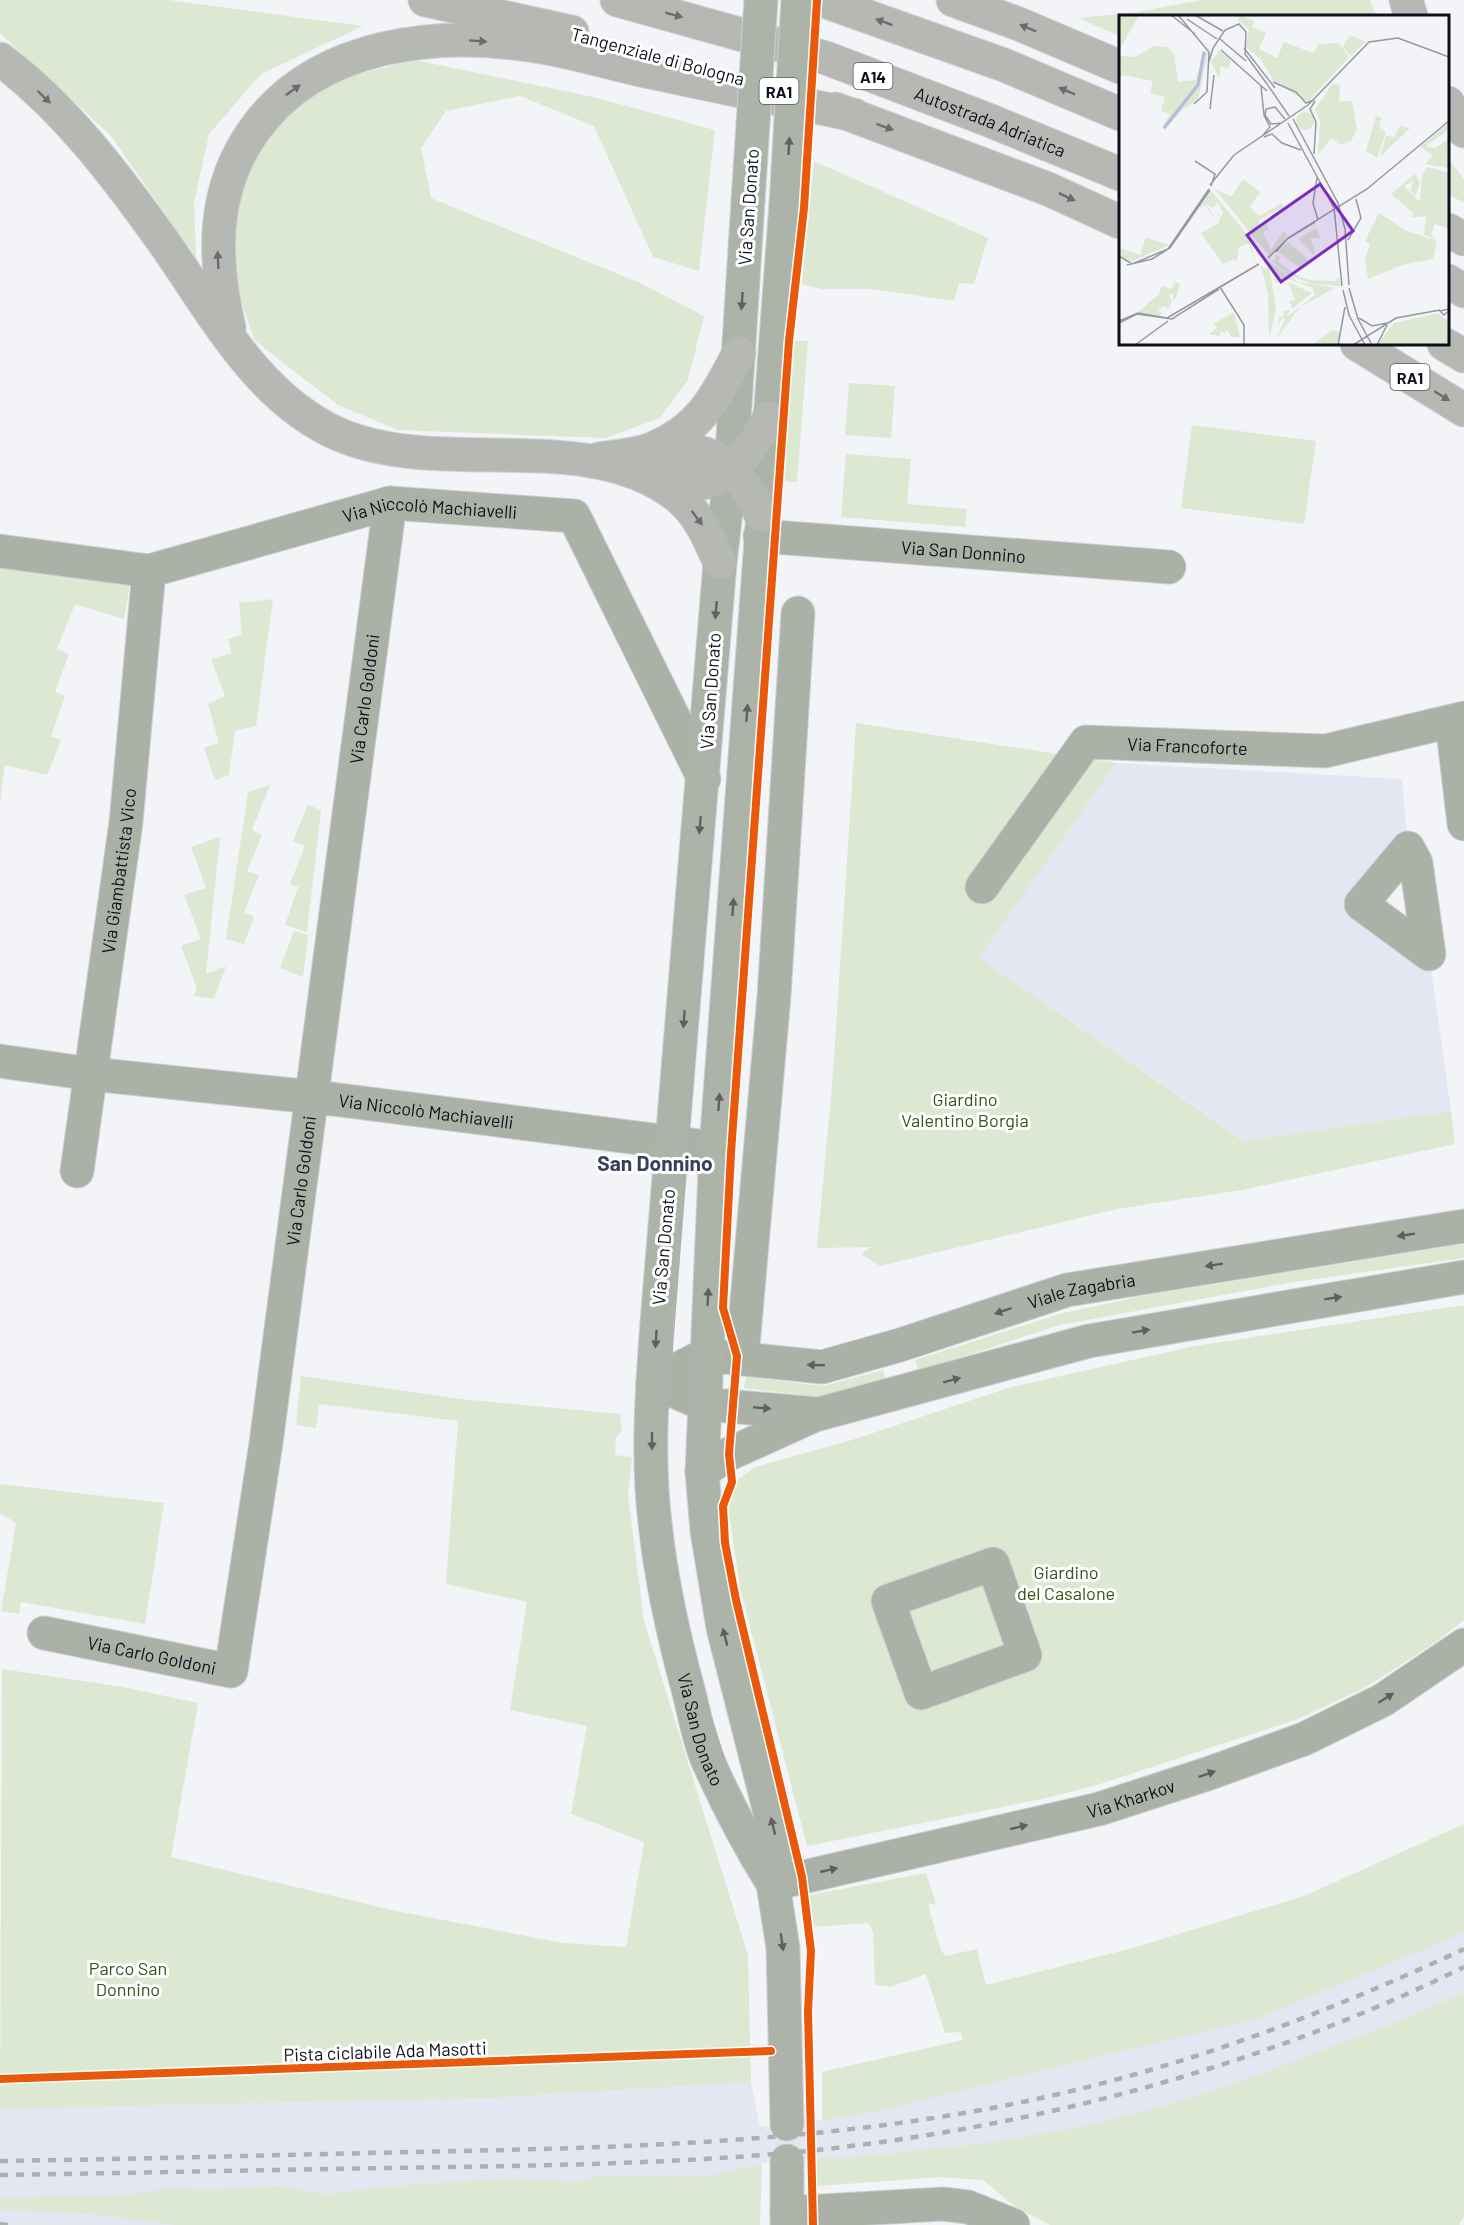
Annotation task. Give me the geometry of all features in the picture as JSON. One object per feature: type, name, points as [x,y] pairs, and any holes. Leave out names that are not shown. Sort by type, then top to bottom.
[{"type":"highway","name":"Tangenziale di Bologna","points":[[425,0],[577,33],[693,63],[854,115],[1048,189],[1119,222]]},
{"type":"highway","name":"Autostrada Adriatica","points":[[617,0],[826,58],[987,119],[1119,174]]},
{"type":"highway","points":[[821,0],[1004,65],[1119,114]]},
{"type":"highway","points":[[953,0],[1019,24],[1119,67]]},
{"type":"highway","points":[[1406,0],[1411,15]]},
{"type":"highway","points":[[231,339],[218,274],[217,243],[225,188],[235,159],[267,112],[287,94],[313,76],[367,52],[403,45],[458,40],[535,46],[854,115]]},
{"type":"highway","points":[[0,59],[41,93],[74,126],[161,238],[231,339],[281,398],[306,417],[349,438],[372,446],[406,450],[651,463],[691,448],[716,456],[731,468],[751,493],[761,525]]},
{"type":"highway","points":[[1449,105],[1464,131]]},
{"type":"highway","points":[[1449,231],[1464,239]]},
{"type":"highway","points":[[1449,282],[1464,291]]},
{"type":"highway","name":"RA1","points":[[1359,345],[1464,410]]},
{"type":"highway","points":[[1446,345],[1464,356]]},
{"type":"highway","points":[[651,463],[699,420],[714,400],[739,353]]},
{"type":"highway","points":[[731,468],[756,441],[769,418]]},
{"type":"highway","points":[[651,463],[703,527],[720,563]]},
{"type":"main road","name":"Via San Donato","points":[[761,0],[731,468],[720,563],[653,1382],[655,1522],[677,1651],[706,1757],[749,1846],[772,1884]]},
{"type":"main road","name":"Via San Donato","points":[[787,2124],[783,1948],[772,1884],[777,1840],[723,1628],[707,1531],[702,1472],[705,1355],[716,1148],[786,204],[798,0]]},
{"type":"main road","points":[[787,2161],[787,2219]]},
{"type":"street","name":"Via Niccolò Machiavelli","points":[[0,551],[149,571],[390,503],[574,516],[704,779]]},
{"type":"street","name":"Via Carlo Goldoni","points":[[45,1633],[231,1671],[266,1443],[390,503]]},
{"type":"street","name":"Via San Donnino","points":[[761,525],[1168,567]]},
{"type":"street","name":"Via Giambattista Vico","points":[[78,1171],[126,822],[149,571]]},
{"type":"street","points":[[742,1357],[775,972],[798,613]]},
{"type":"street","points":[[1458,720],[1464,824]]},
{"type":"street","name":"Via Francoforte","points":[[982,887],[1086,742],[1325,751],[1458,720]]},
{"type":"street","name":"Via Niccolò Machiavelli","points":[[0,1061],[91,1074],[312,1098],[716,1148]]},
{"type":"street","name":"Viale Zagabria","points":[[705,1355],[822,1366],[900,1345],[1067,1290],[1464,1226]]},
{"type":"street","points":[[702,1472],[729,1454],[819,1414],[1089,1341],[1464,1277]]},
{"type":"street","points":[[653,1382],[705,1355]]},
{"type":"street","points":[[653,1382],[703,1404],[819,1414]]},
{"type":"street","points":[[993,1564],[1025,1655],[921,1693],[888,1601],[993,1564]]},
{"type":"street","name":"Via Kharkov","points":[[772,1884],[1099,1809],[1207,1774],[1304,1739],[1383,1700],[1464,1645]]},
{"type":"street","points":[[787,2219],[897,2205],[943,2204],[968,2207],[1013,2225]]},
{"type":"shaded area","points":[[1116,763],[1402,779],[1408,848],[1361,904],[1429,954],[1451,1111],[1245,1141],[979,958]]},
{"type":"shaded area","points":[[1464,1878],[1464,2043],[983,2180],[940,2177],[817,2186],[816,2158],[762,2163],[760,2225],[0,2225],[0,2109],[493,2098],[751,2082],[760,2127],[822,2120],[822,2072],[963,2041]]},
{"type":"green space","points":[[0,0],[169,0],[363,26],[261,74],[209,134],[194,203],[196,258],[111,136],[0,33]]},
{"type":"green space","points":[[1201,0],[1370,0],[1376,15],[1119,15],[1119,36],[1078,18],[1138,12]]},
{"type":"green space","points":[[415,60],[593,97],[715,130],[699,271],[653,257],[594,126],[520,96],[446,111],[421,148],[431,198],[640,283],[704,316],[688,380],[660,418],[605,438],[398,430],[338,405],[255,341],[231,273],[234,194],[262,134],[328,82]]},
{"type":"green space","points":[[1449,160],[1464,179],[1464,203],[1449,195]]},
{"type":"green space","points":[[814,161],[988,238],[974,284],[959,283],[954,301],[871,289],[821,289],[802,284]]},
{"type":"green space","points":[[794,341],[808,341],[797,482],[783,481]]},
{"type":"green space","points":[[849,383],[895,386],[891,438],[845,435]]},
{"type":"green space","points":[[1192,425],[1316,441],[1304,524],[1181,508]]},
{"type":"green space","points":[[846,454],[911,459],[907,504],[967,509],[965,527],[841,517]]},
{"type":"green space","points":[[0,568],[130,583],[124,619],[75,604],[57,649],[69,654],[55,692],[65,696],[51,736],[61,740],[47,775],[5,765],[0,803]]},
{"type":"green space","points":[[273,599],[256,726],[235,731],[229,775],[215,780],[204,748],[219,743],[208,704],[225,696],[211,659],[231,653],[228,639],[242,635],[239,603]]},
{"type":"green space","name":"Giardino Valentino Borgia","points":[[856,723],[1116,763],[979,958],[1244,1141],[1451,1111],[1455,1144],[1242,1190],[1117,1209],[880,1266],[861,1254],[871,1247],[817,1248],[833,1074]]},
{"type":"green space","points":[[270,785],[252,830],[262,835],[247,871],[259,875],[244,912],[254,917],[244,944],[226,939],[248,792]]},
{"type":"green space","points":[[308,805],[321,810],[307,932],[285,925],[298,887],[290,884],[305,846],[293,841]]},
{"type":"green space","points":[[220,837],[206,974],[226,966],[214,999],[194,996],[197,989],[181,946],[201,939],[184,895],[206,888],[191,847]]},
{"type":"green space","points":[[294,931],[308,935],[303,977],[280,968]]},
{"type":"green space","points":[[1464,1244],[1464,1258],[1294,1282],[1060,1325],[919,1371],[915,1360],[1063,1313],[1142,1296]]},
{"type":"green space","name":"Giardino del Casalone","points":[[1464,1305],[1464,1620],[1436,1642],[1366,1687],[1298,1719],[1097,1785],[1051,1797],[807,1846],[740,1588],[728,1506],[737,1480],[755,1467],[852,1440],[1011,1387],[1195,1346]]},
{"type":"green space","points":[[883,1370],[886,1381],[818,1397],[744,1388],[746,1377],[823,1386]]},
{"type":"green space","name":"Parco San Donnino","points":[[301,1376],[460,1399],[620,1414],[622,1431],[616,1437],[615,1455],[632,1457],[628,1495],[644,1621],[748,1955],[751,2082],[493,2098],[0,2109],[2,1669],[123,1687],[198,1703],[171,1857],[396,1911],[563,1943],[626,1947],[644,1842],[571,1814],[587,1726],[510,1710],[527,1602],[446,1584],[458,1421],[319,1404],[316,1428],[296,1425]]},
{"type":"green space","points":[[0,1484],[164,1503],[145,1624],[21,1602],[19,1614],[1,1611],[16,1523],[0,1513]]},
{"type":"green space","points":[[1464,1824],[1464,1932],[1454,1937],[1258,2018],[874,2112],[822,2120],[822,2072],[963,2040],[961,2032],[945,2033],[926,1974],[891,1987],[875,1985],[873,1932],[869,1923],[814,1927],[810,1895],[926,1873],[936,1903],[928,1905],[941,1950],[945,1956],[977,1949],[986,1985],[1129,1949],[1304,1896]]},
{"type":"green space","points":[[1464,1992],[1464,2216],[1459,2225],[1050,2225],[1014,2206],[983,2180],[940,2177],[817,2186],[817,2158],[834,2159],[1021,2138],[1117,2118],[1186,2099],[1254,2076],[1393,2023]]},
{"type":"green space","points":[[761,2164],[760,2225],[176,2225],[101,2215],[0,2209],[0,2198],[128,2195],[170,2188],[211,2190],[278,2186],[325,2194],[392,2186],[512,2179],[577,2182],[600,2176],[707,2177]]},
{"type":"tram line","points":[[726,648],[664,1456],[668,1527],[681,1601],[700,1683],[766,1887],[776,1940],[780,1984],[780,2125]]},
{"type":"tram line","points":[[738,651],[701,1158],[691,1457],[696,1543],[705,1601],[776,1884],[785,1930],[793,2005],[795,2123]]},
{"type":"tram line","points":[[779,2225],[780,2162]]},
{"type":"railway","points":[[0,2161],[627,2146],[769,2137],[911,2121],[1044,2097],[1167,2065],[1288,2024],[1464,1949]]},
{"type":"railway","points":[[0,2175],[649,2162],[828,2149],[922,2136],[1016,2119],[1109,2097],[1201,2071],[1291,2041],[1379,2006],[1464,1967]]},
{"type":"railway","points":[[0,2224],[9,2225]]},
{"type":"cycle path","points":[[813,2225],[808,2011],[811,1951],[802,1877],[736,1600],[725,1543],[723,1506],[732,1482],[729,1454],[737,1356],[723,1308],[731,1153],[789,341],[804,208],[817,0]]},
{"type":"cycle path","name":"Pista ciclabile Ada Masotti","points":[[0,2079],[771,2051]]},
{"type":"district","name":"San Donnino","points":[[655,1162]]}]
